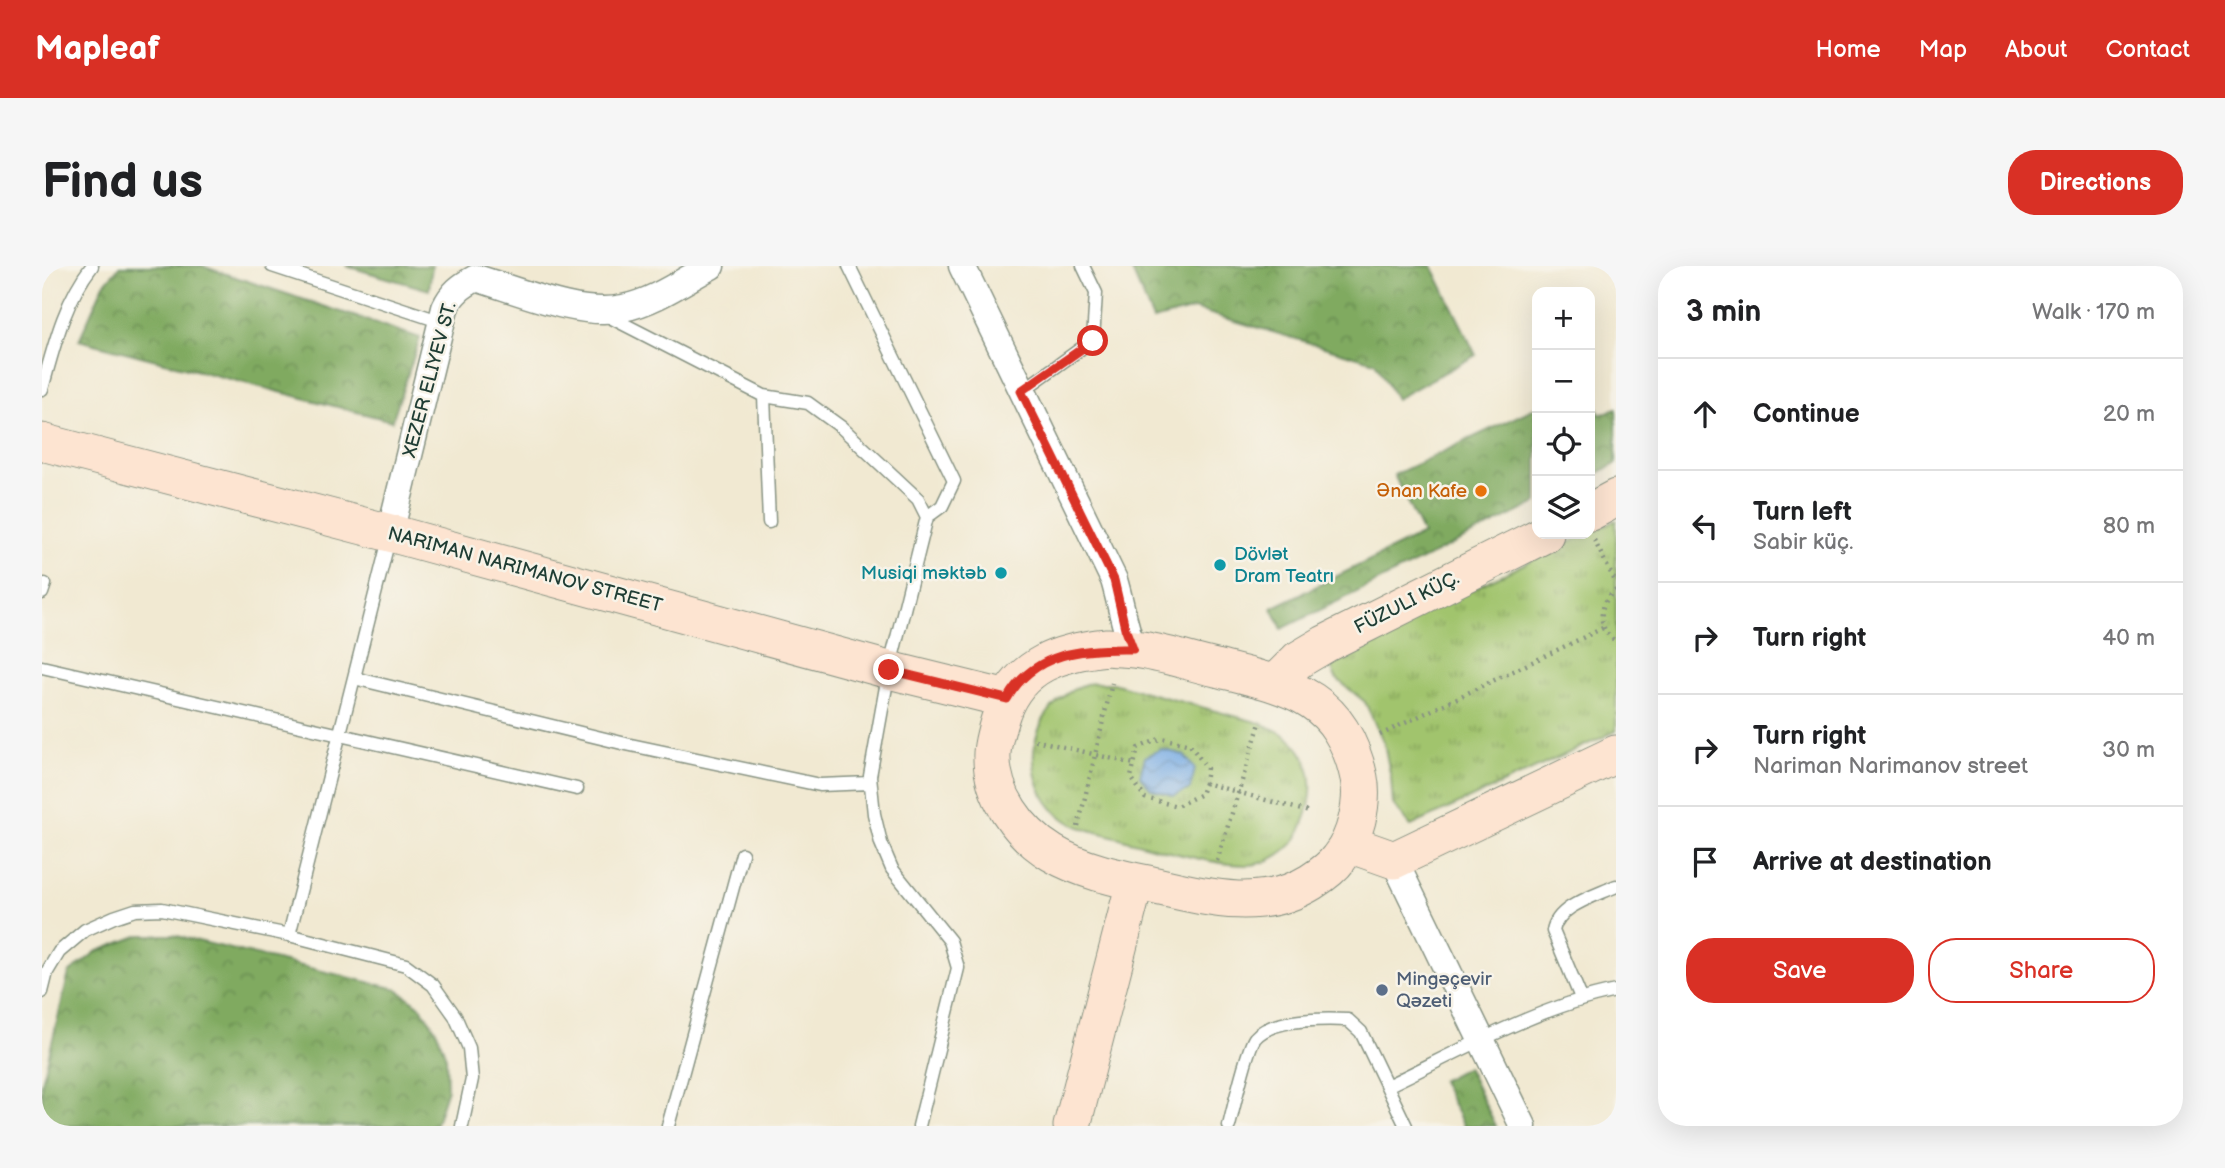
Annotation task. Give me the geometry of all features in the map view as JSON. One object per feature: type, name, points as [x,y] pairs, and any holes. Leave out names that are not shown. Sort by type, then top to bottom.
[{"type":"street","name":"XEZER ELIYEV ST.","points":[[390,533],[450,296],[475,272],[581,309],[599,312],[624,308],[652,298],[711,266]]},
{"type":"street","points":[[962,266],[1114,580],[1125,628],[1133,649]]},
{"type":"street","name":"NARIMAN NARIMANOV STREET","points":[[42,442],[390,533],[889,670],[1007,699]]},
{"type":"street","points":[[1595,510],[1616,499]]},
{"type":"street","name":"FÜZULI KÜÇ.","points":[[1275,683],[1298,660],[1325,644],[1535,539]]},
{"type":"street","points":[[1088,649],[1133,649],[1275,683],[1299,692],[1332,718],[1342,731],[1355,761],[1360,785],[1360,803],[1349,844],[1326,873],[1292,892],[1265,899],[1217,899],[1135,882],[1079,866],[1033,839],[1017,823],[1004,802],[995,778],[992,753],[1000,719],[1007,699],[1019,683],[1032,670],[1048,660],[1088,649]]},
{"type":"street","points":[[1394,860],[1616,754]]},
{"type":"street","points":[[1349,844],[1394,860],[1523,1126]]},
{"type":"street","points":[[1072,1126],[1135,882]]},
{"type":"lane","points":[[42,389],[58,330],[80,282],[93,266]]},
{"type":"lane","points":[[272,266],[442,322]]},
{"type":"lane","points":[[849,266],[954,481],[942,506],[927,517],[889,670],[870,776],[878,833],[892,869],[950,941],[958,968],[919,1126]]},
{"type":"lane","points":[[1021,391],[1093,341],[1096,293],[1083,266]]},
{"type":"lane","points":[[599,312],[764,396],[808,403],[841,426],[918,499],[927,517]]},
{"type":"lane","points":[[764,396],[769,522]]},
{"type":"lane","points":[[289,935],[390,533]]},
{"type":"lane","points":[[42,667],[577,789]]},
{"type":"lane","points":[[354,678],[626,744],[820,785],[870,783]]},
{"type":"lane","points":[[668,1126],[742,854]]},
{"type":"lane","points":[[1581,998],[1553,931],[1554,922],[1562,911],[1616,886]]},
{"type":"lane","points":[[42,992],[47,972],[59,952],[85,930],[135,910],[162,909],[289,935],[406,965],[432,985],[455,1016],[468,1048],[472,1079],[462,1126]]},
{"type":"lane","points":[[1387,1086],[1481,1040],[1581,998],[1616,991]]},
{"type":"lane","points":[[1229,1126],[1253,1040],[1266,1028],[1327,1019],[1348,1020],[1361,1032],[1406,1126]]},
{"type":"path","points":[[1593,539],[1616,583]]},
{"type":"path","points":[[1616,590],[1603,605],[1601,617],[1604,628],[1616,641]]},
{"type":"path","points":[[1380,735],[1604,628]]},
{"type":"path","points":[[1078,827],[1112,683]]},
{"type":"path","points":[[1217,861],[1260,723]]},
{"type":"path","points":[[1162,738],[1191,745],[1207,768],[1205,783],[1201,794],[1177,806],[1145,798],[1131,777],[1138,748],[1162,738]]},
{"type":"path","points":[[1035,740],[1134,764]]},
{"type":"path","points":[[1205,783],[1308,812]]},
{"type":"green space","points":[[120,266],[202,266],[420,338],[392,421],[79,340],[104,284]]},
{"type":"green space","points":[[346,266],[432,266],[429,290]]},
{"type":"green space","points":[[1130,266],[1432,266],[1476,355],[1396,399],[1375,362],[1194,309],[1153,320]]},
{"type":"green space","points":[[1595,404],[1600,415],[1616,408],[1616,464],[1595,474]]},
{"type":"green space","points":[[1532,409],[1532,505],[1282,629],[1272,608],[1423,534],[1394,475]]},
{"type":"green space","points":[[1616,520],[1616,731],[1411,826],[1393,804],[1384,743],[1365,702],[1336,678],[1327,659],[1576,539],[1595,539],[1595,530]]},
{"type":"green space","points":[[1112,683],[1260,723],[1288,738],[1306,760],[1311,781],[1307,813],[1299,834],[1292,843],[1278,855],[1262,863],[1227,864],[1090,830],[1071,823],[1058,814],[1047,801],[1035,772],[1035,741],[1040,726],[1048,712],[1071,691],[1086,684]]},
{"type":"green space","points":[[140,935],[173,935],[397,989],[421,1007],[437,1032],[446,1057],[447,1089],[435,1126],[42,1126],[42,1083],[69,973],[96,952]]},
{"type":"green space","points":[[1467,1067],[1496,1126],[1464,1126],[1441,1081]]},
{"type":"water","points":[[1161,749],[1184,755],[1195,769],[1190,789],[1174,796],[1151,789],[1140,776],[1145,757]]},
{"type":"place","name":"Ənan Kafe","points":[[1481,491]]},
{"type":"place","name":"Dövlət Dram Teatrı","points":[[1220,565]]},
{"type":"place","name":"Musiqi məktəb","points":[[1001,573]]},
{"type":"place","name":"Mingəçevir Qəzeti","points":[[1382,990]]},
{"type":"route","points":[[889,670],[1007,699],[1032,670],[1048,660],[1088,649],[1133,649],[1125,628],[1114,580],[1021,391],[1093,341]]}]
